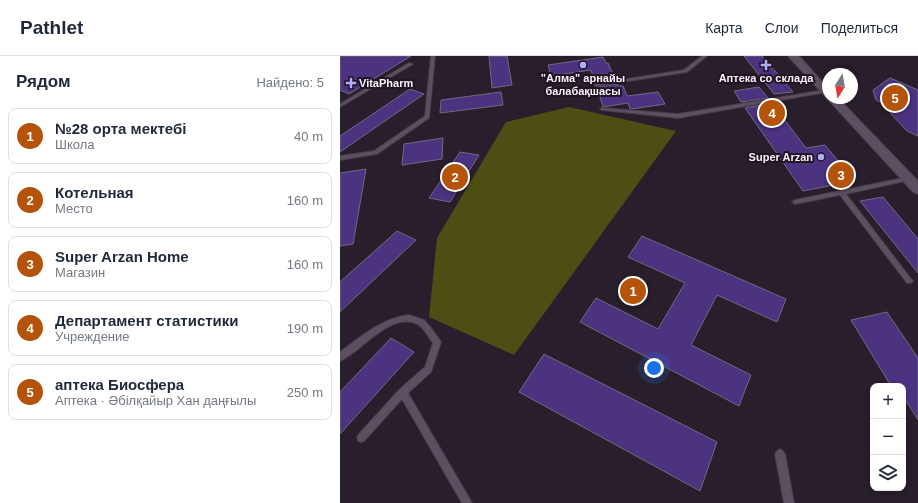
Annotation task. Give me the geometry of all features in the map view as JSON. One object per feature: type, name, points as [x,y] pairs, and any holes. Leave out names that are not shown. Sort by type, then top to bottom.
[{"type":"street","points":[[792,56],[822,88]]},
{"type":"street","points":[[838,104],[915,185]]},
{"type":"lane","points":[[340,158],[375,153],[427,117],[433,56]]},
{"type":"lane","points":[[596,85],[685,71],[705,56]]},
{"type":"lane","points":[[340,106],[411,64]]},
{"type":"lane","points":[[602,110],[678,116],[822,95]]},
{"type":"lane","points":[[795,202],[842,193],[915,185]]},
{"type":"lane","points":[[842,193],[909,281]]},
{"type":"lane","points":[[340,357],[387,323],[400,318],[411,318],[420,322],[437,342],[428,370],[402,392],[361,438]]},
{"type":"lane","points":[[402,392],[467,503]]},
{"type":"lane","points":[[780,454],[789,503]]},
{"type":"shaded area","points":[[569,107],[676,131],[514,355],[429,317],[437,238],[506,122]]},
{"type":"building","points":[[340,56],[411,56],[349,94],[340,90]]},
{"type":"building","points":[[489,56],[507,56],[512,85],[492,88]]},
{"type":"building","points":[[744,56],[762,56],[793,92],[774,94]]},
{"type":"building","points":[[603,57],[606,63],[608,63],[615,79],[595,83],[591,70],[551,76],[548,65]]},
{"type":"building","points":[[890,78],[918,90],[918,136],[907,131],[890,113],[895,109],[876,100],[873,90]]},
{"type":"building","points":[[617,84],[618,86],[623,86],[627,96],[658,92],[665,104],[632,109],[630,109],[628,103],[603,107],[597,87]]},
{"type":"building","points":[[759,87],[768,98],[741,102],[734,91]]},
{"type":"building","points":[[410,89],[424,94],[340,152],[340,136]]},
{"type":"building","points":[[501,92],[503,105],[440,113],[441,100]]},
{"type":"building","points":[[772,103],[806,148],[825,145],[855,181],[803,191],[745,108]]},
{"type":"building","points":[[443,138],[442,159],[402,165],[404,144]]},
{"type":"building","points":[[460,152],[479,155],[450,202],[429,198]]},
{"type":"building","points":[[366,169],[353,244],[340,246],[340,173]]},
{"type":"building","points":[[883,197],[918,239],[918,273],[860,201]]},
{"type":"building","points":[[397,231],[416,240],[340,312],[340,282]]},
{"type":"building","points":[[642,236],[786,299],[777,322],[717,295],[691,345],[751,375],[739,406],[580,322],[596,298],[658,329],[685,283],[628,257]]},
{"type":"building","points":[[887,312],[918,358],[918,420],[906,401],[906,383],[889,383],[851,320]]},
{"type":"building","points":[[391,338],[414,352],[340,434],[340,392]]},
{"type":"building","points":[[544,354],[717,442],[700,491],[519,392]]},
{"type":"place","name":"\"Алма\" арнайы балабақшасы","points":[[583,65]]},
{"type":"place","name":"Аптека со склада","points":[[766,65]]},
{"type":"place","name":"VitaPharm","points":[[351,83]]},
{"type":"place","name":"аптека Биосфера","points":[[895,98]]},
{"type":"place","name":"Департамент статистики","points":[[772,113]]},
{"type":"place","name":"Super Arzan","points":[[821,157]]},
{"type":"place","name":"Super Arzan Home","points":[[841,175]]},
{"type":"place","name":"Котельная","points":[[455,177]]},
{"type":"place","name":"№28 орта мектебі","points":[[633,291]]}]
